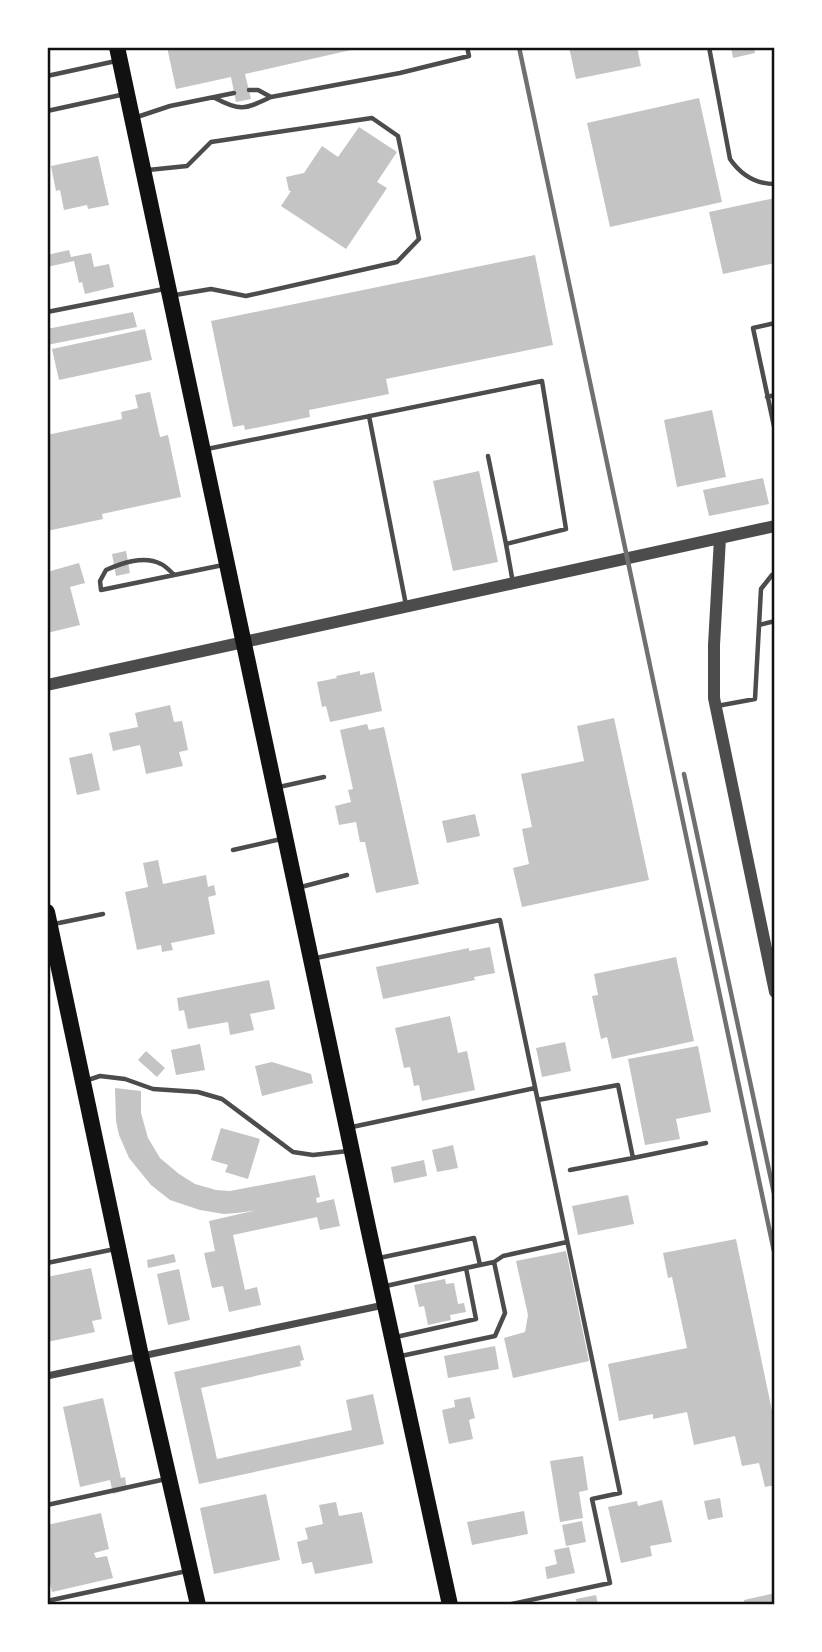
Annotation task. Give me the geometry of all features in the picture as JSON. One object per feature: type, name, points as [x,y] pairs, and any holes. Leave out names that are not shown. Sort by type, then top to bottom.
[{"type":"main road","points":[[119,54],[450,1605]]},
{"type":"main road","points":[[49,918],[141,1356],[198,1605]]},
{"type":"street","points":[[47,685],[775,526]]},
{"type":"street","points":[[720,538],[713,670],[716,706],[775,992]]},
{"type":"street","points":[[47,1376],[385,1305]]},
{"type":"lane","points":[[214,98],[234,108],[250,107],[271,97],[401,74],[469,56],[467,47]]},
{"type":"lane","points":[[709,47],[730,159],[752,180],[775,184]]},
{"type":"lane","points":[[47,76],[119,54]]},
{"type":"lane","points":[[249,90],[258,90],[271,97]]},
{"type":"lane","points":[[132,118],[170,106],[234,93]]},
{"type":"lane","points":[[47,111],[127,94]]},
{"type":"lane","points":[[47,312],[169,292],[211,289],[246,296],[397,262],[419,239],[398,136],[372,118],[211,142],[187,166],[144,170]]},
{"type":"lane","points":[[775,323],[752,328],[775,431]]},
{"type":"lane","points":[[203,450],[541,381],[566,529],[506,544]]},
{"type":"lane","points":[[767,397],[775,395]]},
{"type":"lane","points":[[369,416],[407,606]]},
{"type":"lane","points":[[488,456],[513,583]]},
{"type":"lane","points":[[174,575],[163,564],[151,560],[126,562],[106,569],[100,581],[101,590],[174,575],[227,564]]},
{"type":"lane","points":[[716,706],[755,699],[761,589],[775,574]]},
{"type":"lane","points":[[759,625],[775,621]]},
{"type":"lane","points":[[275,788],[324,777]]},
{"type":"lane","points":[[233,849],[286,838]]},
{"type":"lane","points":[[296,888],[347,875]]},
{"type":"lane","points":[[49,918],[103,914]]},
{"type":"lane","points":[[312,959],[500,920],[620,1493],[592,1499],[610,1583],[507,1605]]},
{"type":"lane","points":[[83,1082],[100,1076],[125,1079],[153,1089],[198,1092],[222,1098],[293,1152],[313,1155],[352,1151]]},
{"type":"lane","points":[[538,1100],[618,1084],[633,1158]]},
{"type":"lane","points":[[348,1128],[535,1088]]},
{"type":"lane","points":[[570,1170],[706,1143]]},
{"type":"lane","points":[[375,1259],[474,1238],[480,1265]]},
{"type":"lane","points":[[381,1287],[494,1262],[503,1256],[567,1241]]},
{"type":"lane","points":[[47,1263],[118,1248]]},
{"type":"lane","points":[[396,1357],[495,1336],[505,1313],[494,1262]]},
{"type":"lane","points":[[392,1338],[476,1319],[466,1268]]},
{"type":"lane","points":[[47,1505],[169,1479]]},
{"type":"lane","points":[[47,1601],[190,1570]]},
{"type":"building","points":[[167,47],[351,47],[351,50],[245,74],[251,99],[236,102],[231,77],[176,89]]},
{"type":"building","points":[[569,47],[637,47],[641,66],[576,79]]},
{"type":"building","points":[[731,47],[754,47],[755,53],[733,58]]},
{"type":"building","points":[[699,98],[722,202],[610,227],[587,123]]},
{"type":"building","points":[[359,127],[397,152],[377,182],[387,188],[346,249],[281,206],[291,191],[286,177],[304,173],[322,146],[338,157]]},
{"type":"building","points":[[98,156],[109,205],[88,209],[87,205],[64,210],[60,190],[56,191],[51,166]]},
{"type":"building","points":[[775,198],[775,263],[723,274],[709,212]]},
{"type":"building","points":[[69,250],[71,257],[91,253],[94,267],[109,264],[114,287],[85,294],[82,282],[79,283],[74,261],[47,267],[47,255]]},
{"type":"building","points":[[535,255],[553,345],[386,379],[389,394],[309,410],[310,417],[245,430],[244,425],[233,427],[211,321]]},
{"type":"building","points":[[133,312],[137,327],[47,345],[47,329]]},
{"type":"building","points":[[145,329],[152,360],[59,380],[52,349]]},
{"type":"building","points":[[150,392],[160,437],[168,435],[181,497],[102,514],[103,519],[47,531],[47,435],[122,419],[121,412],[138,408],[135,395]]},
{"type":"building","points":[[712,410],[726,477],[677,487],[664,420]]},
{"type":"building","points":[[479,471],[498,562],[453,571],[433,481]]},
{"type":"building","points":[[763,478],[769,504],[709,516],[703,490]]},
{"type":"building","points":[[126,551],[130,573],[116,576],[112,554]]},
{"type":"building","points":[[79,563],[85,583],[70,587],[80,625],[47,633],[47,572]]},
{"type":"building","points":[[360,671],[360,675],[374,672],[382,711],[330,722],[326,706],[322,707],[317,682]]},
{"type":"building","points":[[170,705],[174,722],[182,721],[188,750],[179,752],[183,766],[146,774],[140,745],[113,751],[109,733],[138,727],[135,713]]},
{"type":"building","points":[[614,718],[649,880],[522,907],[513,868],[529,864],[522,829],[532,827],[521,774],[584,761],[577,726]]},
{"type":"building","points":[[367,724],[369,730],[384,727],[419,884],[376,893],[365,842],[360,842],[356,822],[339,825],[335,806],[351,802],[348,790],[353,789],[340,730]]},
{"type":"building","points":[[92,753],[100,790],[77,795],[69,758]]},
{"type":"building","points":[[475,814],[480,836],[447,843],[442,821]]},
{"type":"building","points":[[158,860],[163,884],[206,875],[208,887],[214,885],[216,895],[208,897],[215,934],[171,943],[173,950],[162,952],[161,945],[137,950],[125,892],[148,887],[143,863]]},
{"type":"building","points":[[490,947],[495,973],[474,977],[475,980],[383,999],[376,967],[469,948],[469,951]]},
{"type":"building","points":[[676,957],[694,1041],[612,1059],[607,1037],[601,1039],[592,996],[598,995],[594,974]]},
{"type":"building","points":[[269,980],[275,1009],[250,1014],[254,1030],[230,1035],[228,1022],[188,1029],[184,1010],[179,1011],[177,998]]},
{"type":"building","points":[[450,1016],[458,1053],[467,1051],[475,1090],[422,1101],[419,1085],[414,1086],[410,1067],[404,1068],[395,1028]]},
{"type":"building","points":[[565,1042],[571,1071],[542,1077],[536,1048]]},
{"type":"building","points":[[200,1044],[205,1070],[176,1075],[171,1050]]},
{"type":"building","points":[[698,1046],[711,1112],[676,1119],[680,1139],[645,1145],[628,1059]]},
{"type":"building","points":[[146,1051],[165,1068],[157,1077],[138,1060]]},
{"type":"building","points":[[272,1062],[311,1074],[313,1083],[262,1096],[255,1066]]},
{"type":"building","points":[[115,1088],[141,1091],[141,1113],[148,1138],[160,1158],[195,1184],[230,1191],[315,1175],[320,1197],[316,1198],[317,1203],[334,1199],[340,1226],[320,1230],[317,1217],[233,1235],[245,1290],[257,1287],[261,1305],[229,1312],[223,1286],[212,1288],[204,1253],[215,1251],[209,1221],[257,1210],[224,1214],[200,1210],[170,1200],[151,1185],[129,1158],[119,1135]]},
{"type":"building","points":[[221,1128],[260,1139],[248,1179],[225,1172],[228,1165],[211,1160]]},
{"type":"building","points":[[453,1145],[458,1168],[437,1172],[432,1150]]},
{"type":"building","points":[[424,1160],[427,1176],[394,1183],[391,1167]]},
{"type":"building","points":[[628,1195],[634,1224],[578,1235],[572,1206]]},
{"type":"building","points":[[736,1239],[775,1425],[775,1485],[765,1487],[759,1463],[742,1466],[735,1436],[694,1445],[687,1412],[653,1419],[653,1414],[619,1421],[608,1364],[687,1348],[672,1277],[668,1278],[663,1253]]},
{"type":"building","points":[[566,1251],[589,1361],[513,1378],[504,1338],[525,1332],[528,1315],[516,1261]]},
{"type":"building","points":[[174,1254],[176,1262],[148,1268],[147,1260]]},
{"type":"building","points":[[91,1268],[102,1319],[92,1321],[95,1332],[47,1342],[47,1277]]},
{"type":"building","points":[[179,1269],[190,1320],[168,1325],[157,1274]]},
{"type":"building","points":[[445,1279],[446,1284],[454,1283],[458,1304],[464,1303],[466,1312],[450,1315],[451,1320],[428,1325],[424,1306],[419,1307],[414,1285]]},
{"type":"building","points":[[300,1345],[304,1360],[300,1361],[301,1366],[201,1388],[217,1459],[352,1430],[346,1400],[373,1394],[384,1444],[199,1484],[174,1372]]},
{"type":"building","points":[[495,1346],[499,1369],[448,1378],[444,1356]]},
{"type":"building","points":[[470,1397],[475,1418],[469,1420],[473,1439],[449,1444],[442,1410],[455,1407],[454,1400]]},
{"type":"building","points":[[103,1398],[121,1478],[125,1477],[127,1490],[113,1494],[110,1480],[80,1487],[63,1407]]},
{"type":"building","points":[[583,1456],[588,1490],[579,1492],[583,1518],[560,1522],[550,1461]]},
{"type":"building","points":[[266,1494],[280,1560],[214,1574],[200,1508]]},
{"type":"building","points":[[720,1498],[723,1517],[708,1520],[704,1501]]},
{"type":"building","points":[[662,1500],[672,1542],[650,1546],[652,1556],[621,1563],[608,1507],[637,1501],[638,1506]]},
{"type":"building","points":[[336,1502],[339,1516],[362,1512],[373,1563],[315,1574],[312,1562],[302,1564],[297,1542],[308,1539],[305,1528],[323,1524],[319,1505]]},
{"type":"building","points":[[524,1511],[528,1534],[472,1545],[467,1522]]},
{"type":"building","points":[[101,1513],[109,1549],[94,1553],[96,1558],[107,1556],[113,1578],[52,1592],[50,1583],[47,1584],[47,1525]]},
{"type":"building","points":[[582,1521],[586,1542],[566,1546],[562,1525]]},
{"type":"building","points":[[569,1547],[575,1573],[547,1579],[545,1567],[557,1564],[554,1550]]},
{"type":"building","points":[[775,1593],[775,1605],[745,1605],[744,1600]]},
{"type":"building","points":[[596,1595],[598,1605],[577,1605],[576,1599]]},
{"type":"railway","points":[[519,47],[775,1256]]},
{"type":"railway","points":[[684,774],[775,1198]]}]
